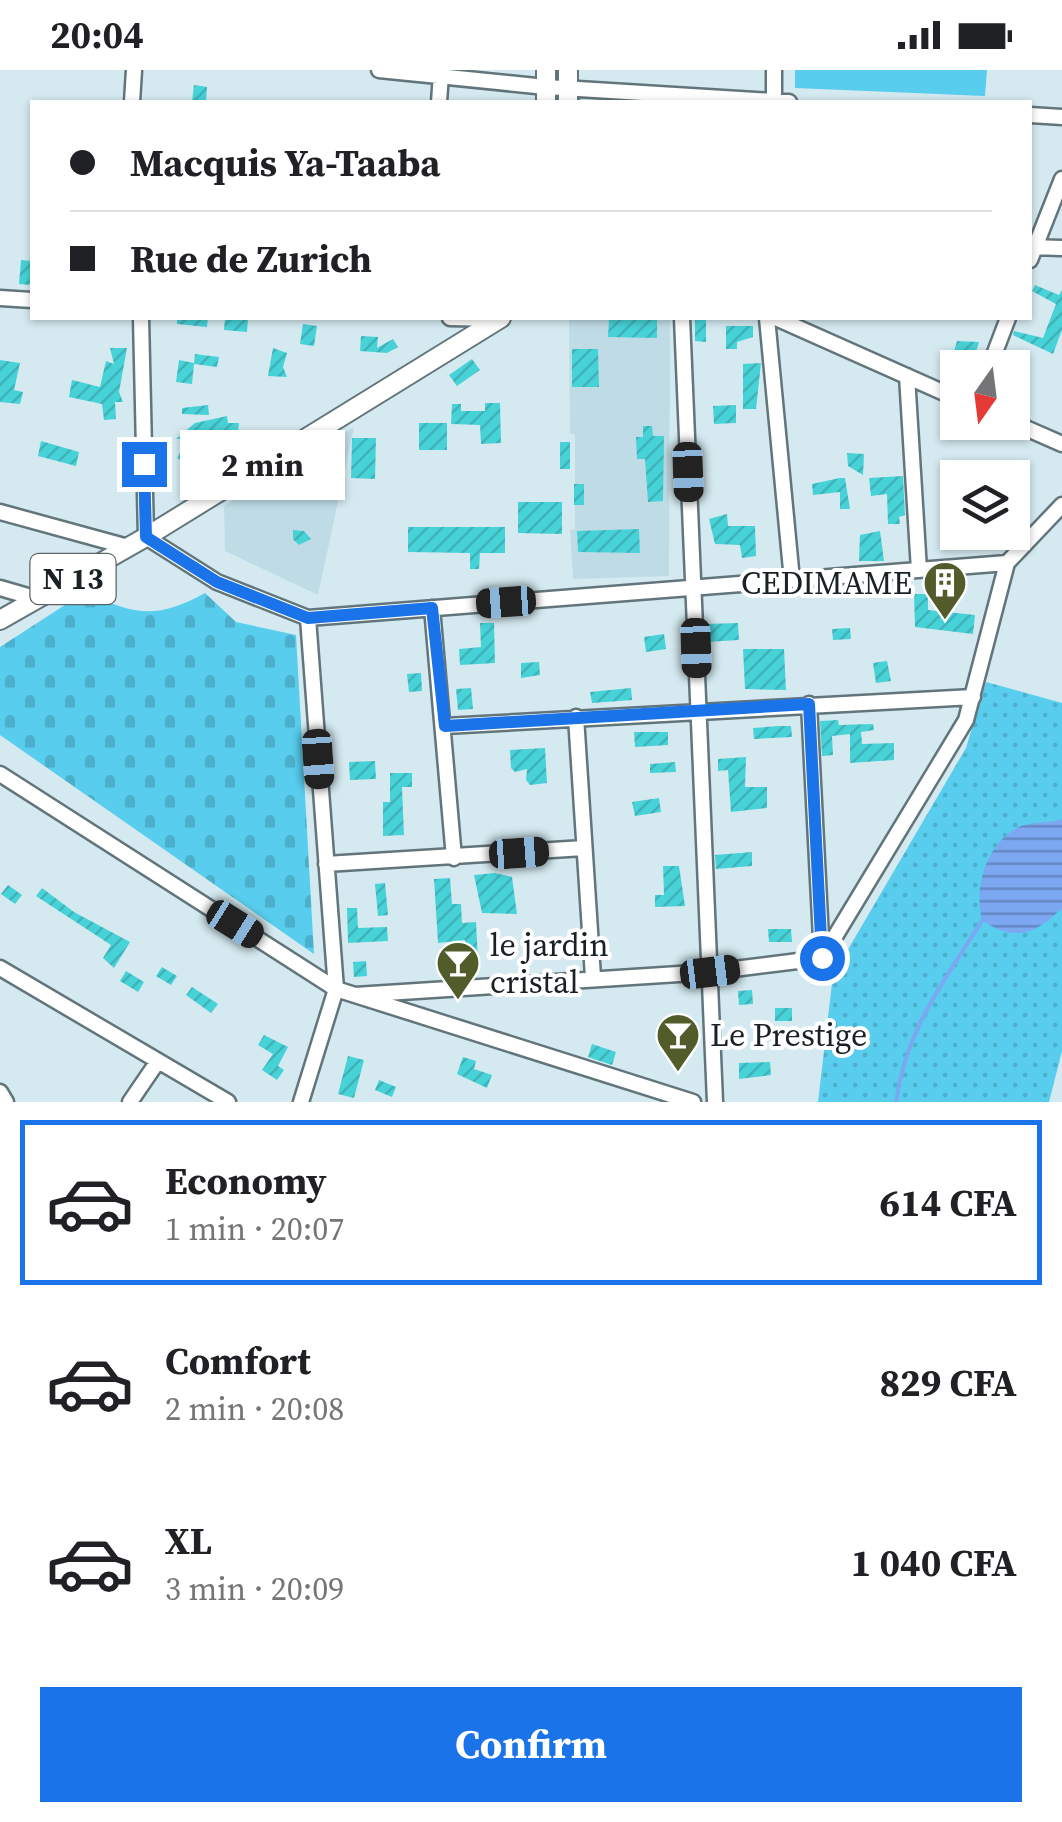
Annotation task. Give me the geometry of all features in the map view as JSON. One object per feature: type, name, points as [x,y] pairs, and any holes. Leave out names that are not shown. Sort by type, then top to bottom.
[{"type":"main road","name":"N 13","points":[[0,620],[146,537],[497,320]]},
{"type":"street","points":[[132,100],[134,70]]},
{"type":"street","points":[[379,70],[661,98],[730,100]]},
{"type":"street","points":[[774,70],[774,100]]},
{"type":"street","points":[[439,100],[441,74]]},
{"type":"street","points":[[1032,115],[1062,116]]},
{"type":"street","points":[[1062,179],[1032,252],[1062,248]]},
{"type":"street","points":[[0,298],[30,300]]},
{"type":"street","points":[[141,320],[146,537],[217,582],[308,618],[1008,563]]},
{"type":"street","points":[[682,320],[715,1102]]},
{"type":"street","points":[[767,320],[792,580]]},
{"type":"street","points":[[781,320],[940,391]]},
{"type":"street","points":[[996,350],[1007,320]]},
{"type":"street","points":[[907,376],[918,570]]},
{"type":"street","points":[[1030,430],[1062,444]]},
{"type":"street","points":[[822,958],[966,720],[1008,563],[1062,506]]},
{"type":"street","points":[[0,512],[128,547]]},
{"type":"street","points":[[0,588],[38,599]]},
{"type":"street","points":[[432,608],[454,858]]},
{"type":"street","points":[[301,1102],[336,988],[308,618]]},
{"type":"street","points":[[445,726],[973,697]]},
{"type":"street","points":[[809,704],[822,958]]},
{"type":"street","points":[[576,717],[593,977]]},
{"type":"street","points":[[0,774],[336,988],[693,1102]]},
{"type":"street","points":[[326,864],[584,848]]},
{"type":"street","points":[[355,995],[710,972],[822,958]]},
{"type":"street","points":[[0,968],[228,1102]]},
{"type":"street","points":[[130,1102],[158,1060]]},
{"type":"street","points":[[0,1092],[6,1102]]},
{"type":"shaded area","points":[[569,320],[670,320],[669,576],[573,579],[570,530],[575,529],[575,435],[570,433]]},
{"type":"shaded area","points":[[354,427],[318,595],[225,551],[224,506]]},
{"type":"shaded area","points":[[1062,819],[1062,908],[1043,924],[1025,932],[1005,931],[982,920],[981,882],[996,846],[1020,826]]},
{"type":"green space","points":[[795,70],[987,70],[985,96],[795,88]]},
{"type":"green space","points":[[85,592],[118,606],[145,611],[173,607],[205,593],[236,622],[296,635],[314,954],[0,735],[0,647]]},
{"type":"green space","points":[[986,682],[1062,703],[1062,1051],[1049,1102],[818,1102],[833,975],[966,748]]},
{"type":"building","points":[[194,85],[207,87],[206,100],[192,100]]},
{"type":"building","points":[[21,260],[30,261],[30,285],[19,284]]},
{"type":"building","points":[[1035,285],[1059,295],[1062,290],[1062,330],[1053,354],[1013,335],[1014,331],[1043,338],[1056,304],[1032,291]]},
{"type":"building","points":[[177,320],[208,320],[207,327],[177,324]]},
{"type":"building","points":[[225,320],[248,320],[247,332],[224,330]]},
{"type":"building","points":[[609,320],[657,320],[657,338],[608,337]]},
{"type":"building","points":[[695,320],[706,320],[706,342],[695,341]]},
{"type":"building","points":[[303,324],[317,326],[314,346],[300,344]]},
{"type":"building","points":[[726,326],[753,326],[753,337],[737,342],[737,349],[726,349]]},
{"type":"building","points":[[361,336],[378,337],[377,348],[393,339],[398,347],[387,353],[360,351]]},
{"type":"building","points":[[957,341],[979,342],[977,350],[954,350]]},
{"type":"building","points":[[110,348],[127,348],[119,392],[123,402],[115,402],[116,419],[104,420],[102,404],[69,397],[72,380],[100,387],[106,361],[114,364]]},
{"type":"building","points":[[273,348],[287,353],[283,367],[287,377],[268,376]]},
{"type":"building","points":[[572,349],[598,349],[599,387],[572,387]]},
{"type":"building","points":[[195,354],[219,357],[217,367],[194,364],[192,384],[176,382],[179,360],[194,363]]},
{"type":"building","points":[[472,359],[480,370],[457,386],[449,375]]},
{"type":"building","points":[[0,360],[20,363],[14,390],[23,392],[20,404],[0,402]]},
{"type":"building","points":[[761,363],[756,409],[743,409],[743,364]]},
{"type":"building","points":[[485,403],[500,403],[501,443],[481,444],[480,425],[451,424],[452,404],[461,404],[461,411],[485,411]]},
{"type":"building","points":[[208,405],[209,415],[182,414],[182,408]]},
{"type":"building","points":[[736,405],[736,423],[714,424],[713,406]]},
{"type":"building","points":[[227,416],[228,423],[239,423],[237,442],[190,444],[209,457],[200,471],[177,458],[188,439],[176,439],[195,423]]},
{"type":"building","points":[[419,423],[447,423],[447,450],[419,450]]},
{"type":"building","points":[[643,426],[652,426],[653,436],[664,436],[663,501],[648,502],[645,459],[637,459],[636,437],[643,437]]},
{"type":"building","points":[[352,438],[376,438],[375,479],[351,478]]},
{"type":"building","points":[[41,441],[79,452],[76,466],[38,456]]},
{"type":"building","points":[[560,442],[570,442],[570,469],[560,469]]},
{"type":"building","points":[[847,453],[864,454],[863,475],[848,466]]},
{"type":"building","points":[[903,476],[905,515],[899,517],[900,524],[888,524],[887,494],[871,496],[869,478]]},
{"type":"building","points":[[845,478],[850,509],[840,509],[840,492],[813,495],[812,484]]},
{"type":"building","points":[[574,484],[584,484],[584,505],[574,505]]},
{"type":"building","points":[[518,502],[562,502],[562,534],[518,533]]},
{"type":"building","points":[[727,514],[728,526],[755,526],[756,556],[742,558],[740,545],[715,544],[709,519]]},
{"type":"building","points":[[408,527],[505,527],[505,553],[480,553],[479,569],[470,569],[470,553],[408,552]]},
{"type":"building","points":[[639,529],[640,553],[578,552],[577,531]]},
{"type":"building","points":[[293,530],[304,531],[311,539],[299,545],[293,539]]},
{"type":"building","points":[[880,531],[884,561],[859,561],[860,535]]},
{"type":"building","name":"CEDIMAME","points":[[914,594],[928,594],[928,610],[975,615],[973,634],[915,627]]},
{"type":"building","points":[[480,623],[494,623],[495,663],[460,665],[459,649],[481,647]]},
{"type":"building","points":[[738,623],[739,640],[706,642],[706,624]]},
{"type":"building","points":[[850,628],[851,639],[833,640],[832,629]]},
{"type":"building","points":[[664,634],[666,649],[646,652],[644,637]]},
{"type":"building","points":[[743,649],[784,649],[786,690],[745,689]]},
{"type":"building","points":[[887,661],[891,681],[876,683],[873,663]]},
{"type":"building","points":[[539,662],[540,675],[521,678],[521,663]]},
{"type":"building","points":[[421,673],[422,691],[409,692],[407,674]]},
{"type":"building","points":[[471,688],[473,709],[458,710],[456,689]]},
{"type":"building","points":[[631,688],[632,700],[592,703],[590,692]]},
{"type":"building","points":[[838,720],[839,725],[873,724],[874,730],[861,732],[862,744],[894,743],[894,760],[850,763],[850,734],[832,736],[833,755],[822,756],[820,721]]},
{"type":"building","points":[[791,726],[792,737],[754,739],[753,728]]},
{"type":"building","points":[[634,732],[668,732],[668,745],[635,747]]},
{"type":"building","points":[[545,748],[547,783],[530,785],[526,780],[527,769],[515,772],[511,768],[510,750]]},
{"type":"building","points":[[746,757],[745,787],[767,787],[767,808],[731,812],[728,770],[718,771],[718,759]]},
{"type":"building","points":[[375,761],[376,779],[350,780],[349,762]]},
{"type":"building","points":[[675,762],[676,772],[650,773],[650,764]]},
{"type":"building","points":[[390,773],[412,773],[412,787],[402,787],[404,835],[383,836],[383,802],[390,802]]},
{"type":"building","points":[[659,798],[661,812],[635,816],[632,802]]},
{"type":"building","points":[[752,852],[752,866],[716,869],[715,855]]},
{"type":"building","points":[[663,866],[679,866],[685,906],[655,907],[655,895],[664,895]]},
{"type":"building","points":[[495,873],[512,877],[517,914],[482,913],[474,875]]},
{"type":"building","points":[[450,878],[452,904],[461,904],[462,923],[476,922],[478,962],[466,962],[465,940],[438,943],[434,879]]},
{"type":"building","points":[[385,883],[388,915],[378,916],[375,884]]},
{"type":"building","points":[[8,885],[22,895],[15,904],[1,894]]},
{"type":"building","points":[[42,888],[74,912],[130,942],[114,968],[103,958],[111,945],[36,896]]},
{"type":"building","points":[[347,908],[357,908],[358,928],[387,927],[388,941],[348,943]]},
{"type":"building","points":[[768,929],[791,929],[792,942],[769,942]]},
{"type":"building","points":[[366,961],[367,976],[354,977],[353,962]]},
{"type":"building","points":[[162,967],[177,976],[171,985],[156,976]]},
{"type":"building","points":[[126,971],[144,982],[138,992],[120,981]]},
{"type":"building","points":[[192,987],[218,1004],[211,1013],[186,995]]},
{"type":"building","points":[[752,990],[753,1004],[739,1005],[738,991]]},
{"type":"building","points":[[775,1008],[792,1008],[792,1021],[775,1021]]},
{"type":"building","points":[[264,1035],[288,1047],[278,1066],[284,1070],[277,1080],[262,1070],[273,1054],[258,1045]]},
{"type":"building","points":[[592,1044],[616,1052],[612,1065],[588,1057]]},
{"type":"building","points":[[348,1056],[364,1060],[354,1098],[338,1094]]},
{"type":"building","points":[[463,1057],[476,1061],[474,1069],[492,1075],[487,1088],[457,1074]]},
{"type":"building","points":[[770,1062],[771,1075],[739,1079],[739,1063]]},
{"type":"building","points":[[379,1080],[396,1087],[392,1097],[375,1090]]},
{"type":"waterway","points":[[579,92],[579,100]]},
{"type":"waterway","points":[[896,1102],[908,1051],[918,1028],[983,919]]},
{"type":"place","name":"CEDIMAME","points":[[945,621]]},
{"type":"place","name":"le jardin cristal","points":[[458,1001]]},
{"type":"place","name":"Le Prestige","points":[[678,1073]]},
{"type":"route","points":[[144,464],[146,537],[217,582],[308,618],[432,608],[445,726],[809,704],[822,958]]}]
